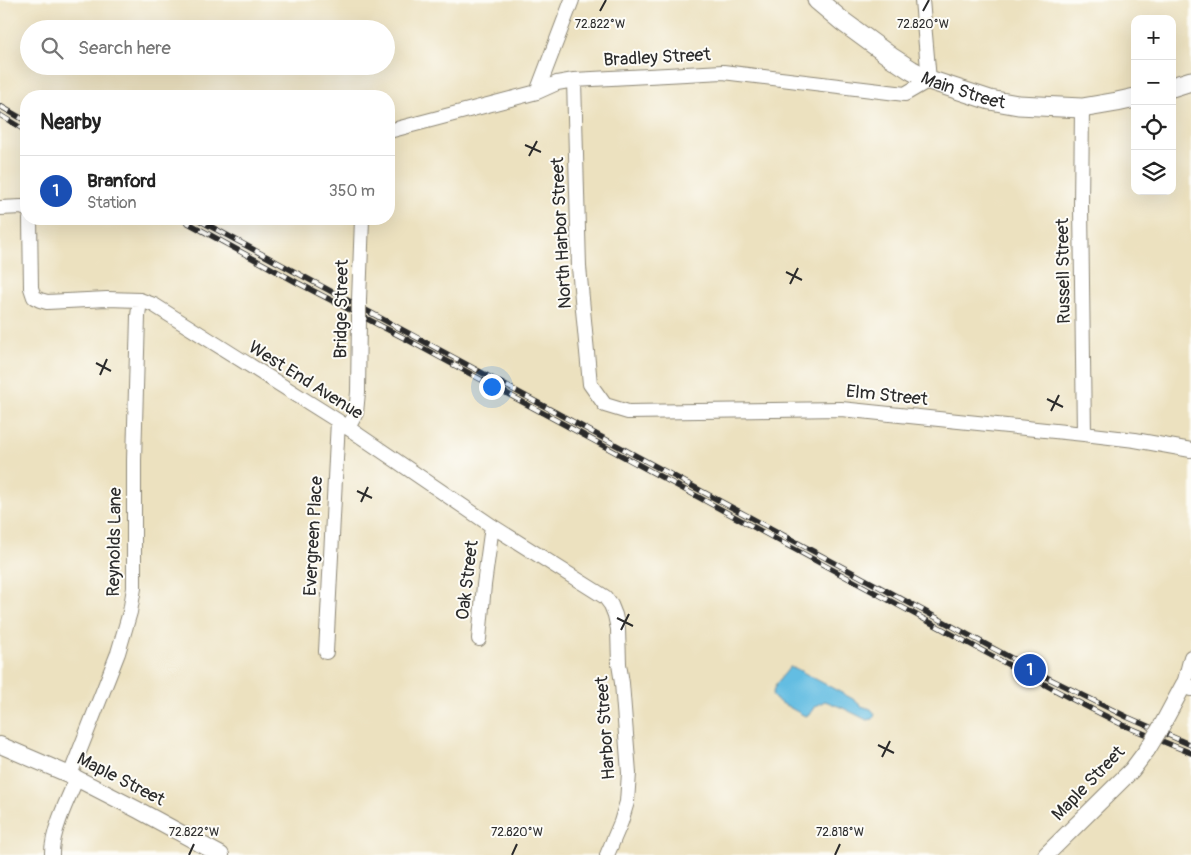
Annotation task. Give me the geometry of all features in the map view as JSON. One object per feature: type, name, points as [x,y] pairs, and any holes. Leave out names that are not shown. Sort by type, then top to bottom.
[{"type":"main road","name":"Main Street","points":[[817,0],[891,57],[929,80],[998,102],[1082,108],[1131,99]]},
{"type":"main road","points":[[1176,86],[1191,81]]},
{"type":"street","points":[[537,92],[572,0]]},
{"type":"street","points":[[922,0],[929,80]]},
{"type":"street","name":"Bradley Street","points":[[395,129],[537,92],[557,83],[574,80],[723,72],[905,94],[929,80]]},
{"type":"street","name":"North Harbor Street","points":[[574,80],[579,267],[590,384]]},
{"type":"street","name":"Russell Street","points":[[1082,108],[1084,434]]},
{"type":"street","points":[[0,208],[20,207]]},
{"type":"street","name":"West End Avenue","points":[[30,225],[31,288],[34,296],[40,300],[48,302],[140,300],[154,305],[343,424],[492,526],[605,597]]},
{"type":"street","name":"Bridge Street","points":[[343,424],[356,414],[362,225]]},
{"type":"street","name":"Reynolds Lane","points":[[52,855],[56,830],[118,653],[130,612],[134,588],[136,402],[140,300]]},
{"type":"street","name":"Elm Street","points":[[590,384],[605,405],[628,412],[841,409],[1084,434],[1135,440],[1191,450]]},
{"type":"street","name":"Evergreen Place","points":[[326,652],[343,424]]},
{"type":"street","name":"Oak Street","points":[[479,639],[492,526]]},
{"type":"street","name":"Harbor Street","points":[[605,597],[611,605],[618,629],[619,664],[629,773],[627,802],[607,855]]},
{"type":"street","points":[[1188,686],[1191,657]]},
{"type":"street","name":"Maple Street","points":[[1046,855],[1132,770],[1188,686]]},
{"type":"street","name":"Maple Street","points":[[0,745],[74,776],[221,855]]},
{"type":"water","points":[[790,667],[853,699],[861,706],[871,709],[875,714],[873,719],[867,720],[825,701],[815,706],[809,715],[805,716],[776,700],[772,695],[776,684]]},
{"type":"railway","points":[[0,106],[20,118]]},
{"type":"railway","points":[[0,115],[20,127]]},
{"type":"railway","points":[[192,225],[1068,697],[1123,725],[1191,753]]},
{"type":"railway","points":[[208,225],[1050,679],[1127,717],[1191,745]]},
{"type":"place","name":"Branford","points":[[1030,670]]}]
